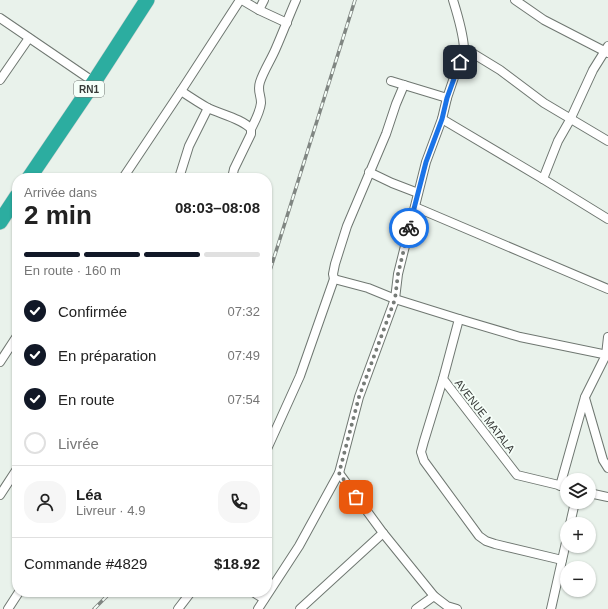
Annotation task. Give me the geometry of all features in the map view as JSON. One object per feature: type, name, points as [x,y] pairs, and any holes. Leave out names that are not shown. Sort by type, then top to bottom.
[{"type":"highway","name":"RN1","points":[[36,173],[147,0]]},
{"type":"highway","points":[[3,212],[12,202]]},
{"type":"street","points":[[126,173],[241,0],[259,10],[287,22]]},
{"type":"street","points":[[259,10],[264,0]]},
{"type":"street","points":[[233,173],[251,134],[251,129],[258,114],[261,103],[258,90],[259,84],[263,73],[276,49],[296,0]]},
{"type":"street","points":[[272,587],[299,546],[339,473],[359,397],[395,299],[398,274],[426,162],[442,119],[447,98],[464,48],[459,18],[453,0]]},
{"type":"street","points":[[515,0],[544,20],[607,50],[593,70],[570,120],[558,141],[543,179]]},
{"type":"street","points":[[0,18],[94,82]]},
{"type":"street","points":[[0,80],[29,38]]},
{"type":"street","points":[[464,48],[500,70],[544,103],[570,120],[608,141]]},
{"type":"street","points":[[391,81],[447,98]]},
{"type":"street","points":[[272,438],[300,376],[334,279],[333,274],[335,264],[346,226],[386,134],[404,85]]},
{"type":"street","points":[[181,91],[208,108],[238,120],[251,129]]},
{"type":"street","points":[[181,173],[189,146],[208,108]]},
{"type":"street","points":[[442,119],[608,219]]},
{"type":"street","points":[[369,172],[392,184],[418,193]]},
{"type":"street","points":[[414,207],[608,289]]},
{"type":"street","points":[[334,279],[368,288],[395,299],[520,337],[607,355]]},
{"type":"street","name":"AVENUE MATALA","points":[[459,319],[443,379],[517,475],[560,485]]},
{"type":"street","points":[[566,473],[585,397],[607,355],[608,337]]},
{"type":"street","points":[[0,362],[12,344]]},
{"type":"street","points":[[443,379],[423,446],[422,452],[424,461],[479,536],[494,544],[562,560]]},
{"type":"street","points":[[585,397],[603,460],[608,468]]},
{"type":"street","points":[[339,473],[383,533],[434,596],[447,606],[457,609]]},
{"type":"street","points":[[0,495],[12,477]]},
{"type":"street","points":[[596,494],[608,497]]},
{"type":"street","points":[[300,609],[383,533]]},
{"type":"street","points":[[551,609],[564,553]]},
{"type":"street","points":[[416,609],[434,596]]},
{"type":"street","points":[[8,609],[16,597]]},
{"type":"street","points":[[178,609],[187,597]]},
{"type":"street","points":[[258,609],[264,599],[261,597]]},
{"type":"railway","points":[[272,264],[355,0]]},
{"type":"railway","points":[[94,609],[106,597]]},
{"type":"way so far","points":[[356,497],[339,473],[359,397],[395,299],[398,274],[409,228]]},
{"type":"route","points":[[409,228],[426,162],[442,119],[447,98],[460,62]]}]
